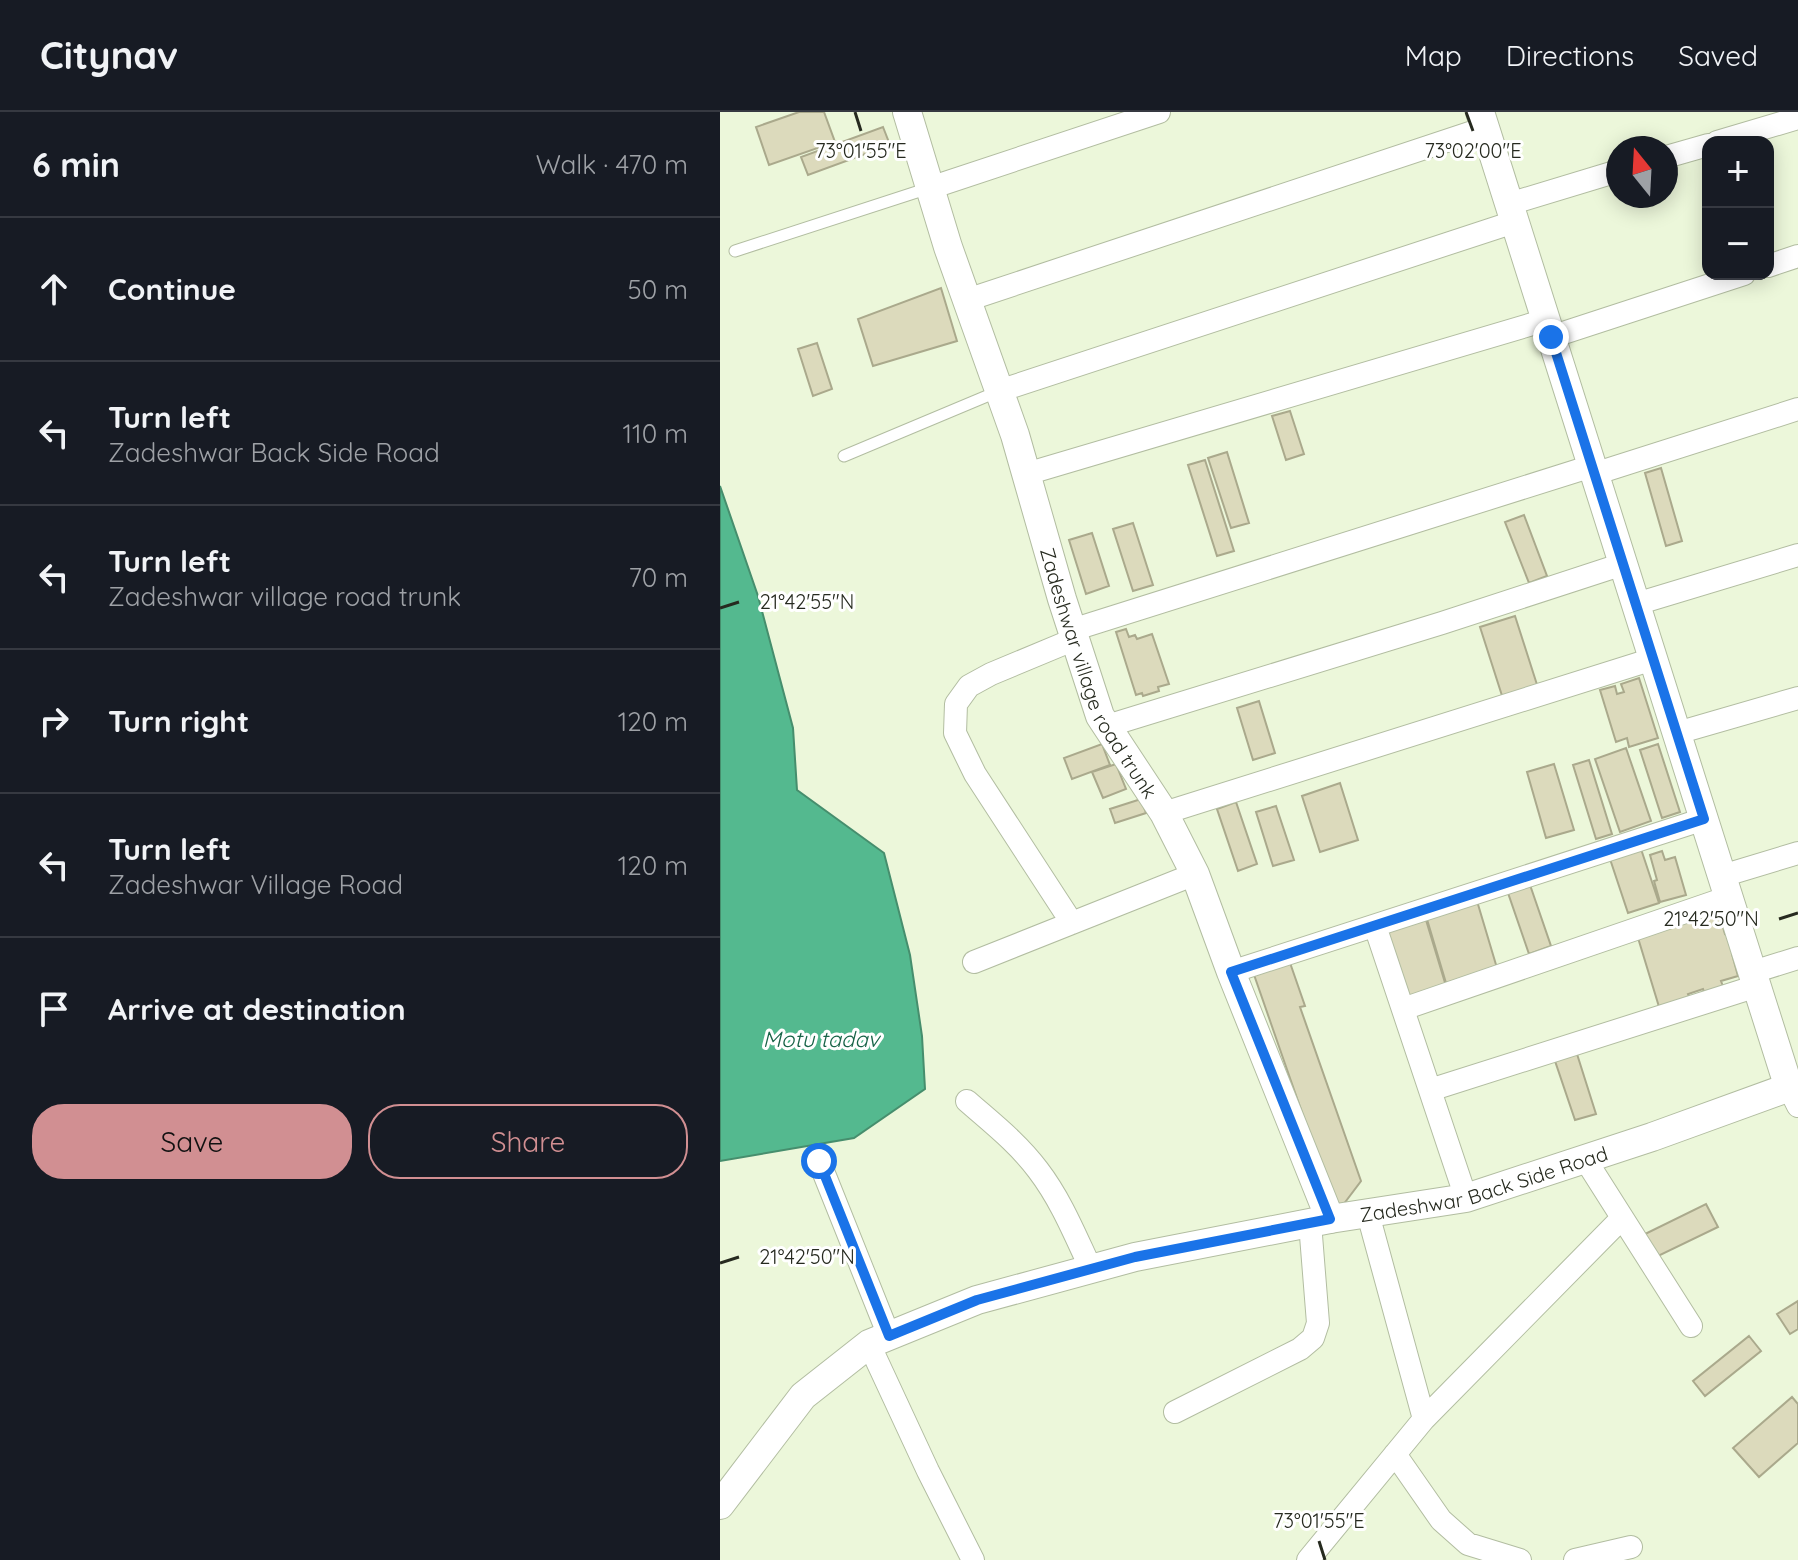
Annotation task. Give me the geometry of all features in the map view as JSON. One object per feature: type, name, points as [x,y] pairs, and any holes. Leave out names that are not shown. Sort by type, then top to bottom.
[{"type":"street","name":"Zadeshwar village road trunk","points":[[907,112],[948,247],[1026,474],[1100,716],[1164,813],[1195,874],[1320,1221]]},
{"type":"street","points":[[930,188],[1159,112]]},
{"type":"street","points":[[1737,136],[1798,118]]},
{"type":"street","points":[[967,300],[1482,120],[1755,979],[1795,1093]]},
{"type":"street","points":[[1678,154],[1702,147]]},
{"type":"street","points":[[999,391],[1512,213],[1606,176]]},
{"type":"street","points":[[1774,264],[1798,256]]},
{"type":"street","points":[[1026,474],[1722,280]]},
{"type":"street","points":[[1072,923],[975,774],[955,733],[956,704],[969,686],[1074,635],[1593,470],[1798,409]]},
{"type":"street","points":[[1636,604],[1798,555]]},
{"type":"street","points":[[1107,726],[1623,564]]},
{"type":"street","points":[[1164,813],[1653,659]]},
{"type":"street","points":[[1677,733],[1798,698]]},
{"type":"street","points":[[1231,972],[1704,819]]},
{"type":"street","points":[[1403,1009],[1726,886],[1798,853]]},
{"type":"street","points":[[974,962],[1195,874]]},
{"type":"street","points":[[1375,926],[1466,1198]]},
{"type":"street","points":[[1430,1090],[1755,979],[1798,958]]},
{"type":"street","name":"Zadeshwar Back Side Road","points":[[720,1505],[803,1396],[879,1340],[977,1300],[1135,1257],[1320,1221],[1466,1198],[1795,1093]]},
{"type":"street","points":[[967,1101],[1012,1140],[1039,1170],[1060,1203],[1091,1269]]},
{"type":"street","points":[[1585,1159],[1691,1326]]},
{"type":"street","points":[[819,1161],[879,1340],[928,1471],[973,1560]]},
{"type":"street","points":[[1368,1214],[1424,1419]]},
{"type":"street","points":[[1308,1560],[1424,1419],[1622,1218]]},
{"type":"street","points":[[1175,1412],[1300,1349],[1313,1338],[1318,1323],[1320,1221]]},
{"type":"street","points":[[1395,1454],[1441,1520],[1468,1544],[1520,1560]]},
{"type":"street","points":[[1575,1560],[1631,1547]]},
{"type":"lane","points":[[735,251],[930,188]]},
{"type":"lane","points":[[844,456],[999,391]]},
{"type":"water","name":"Motu tadav","points":[[720,486],[758,596],[793,728],[797,790],[884,853],[910,955],[922,1036],[925,1089],[854,1138],[720,1161]]},
{"type":"building","points":[[799,112],[824,112],[835,142],[769,165],[756,127]]},
{"type":"building","points":[[883,127],[890,145],[808,175],[801,157]]},
{"type":"building","points":[[941,288],[957,341],[873,366],[858,319]]},
{"type":"building","points":[[817,343],[832,389],[813,396],[798,349]]},
{"type":"building","points":[[1290,411],[1304,454],[1286,460],[1272,416]]},
{"type":"building","points":[[1227,452],[1249,523],[1231,528],[1208,458]]},
{"type":"building","points":[[1205,460],[1234,551],[1217,556],[1188,465]]},
{"type":"building","points":[[1661,468],[1682,541],[1666,546],[1645,473]]},
{"type":"building","points":[[1524,515],[1547,576],[1529,583],[1505,522]]},
{"type":"building","points":[[1133,523],[1153,585],[1133,591],[1113,529]]},
{"type":"building","points":[[1092,533],[1109,586],[1086,594],[1069,540]]},
{"type":"building","points":[[1515,616],[1540,694],[1505,705],[1480,627]]},
{"type":"building","points":[[1126,629],[1129,637],[1135,635],[1137,639],[1152,634],[1169,684],[1158,687],[1159,691],[1136,695],[1116,632]]},
{"type":"building","points":[[1639,678],[1658,738],[1629,747],[1627,738],[1616,742],[1600,690],[1615,686],[1617,694],[1624,692],[1621,684]]},
{"type":"building","points":[[1259,701],[1275,753],[1253,760],[1237,708]]},
{"type":"building","points":[[1102,744],[1110,765],[1072,779],[1064,758]]},
{"type":"building","points":[[1658,744],[1680,812],[1662,818],[1640,750]]},
{"type":"building","points":[[1626,748],[1651,821],[1620,832],[1595,759]]},
{"type":"building","points":[[1589,760],[1612,834],[1596,839],[1573,765]]},
{"type":"building","points":[[1116,764],[1126,789],[1103,798],[1092,772]]},
{"type":"building","points":[[1554,764],[1574,830],[1546,838],[1527,772]]},
{"type":"building","points":[[1340,783],[1358,840],[1320,852],[1302,796]]},
{"type":"building","points":[[1141,799],[1146,813],[1115,823],[1110,809]]},
{"type":"building","points":[[1236,802],[1257,864],[1238,871],[1217,809]]},
{"type":"building","points":[[1276,806],[1294,860],[1273,866],[1256,812]]},
{"type":"building","points":[[1640,846],[1659,903],[1628,913],[1609,856]]},
{"type":"building","points":[[1662,851],[1665,860],[1675,857],[1686,895],[1660,902],[1650,855]]},
{"type":"building","points":[[1529,882],[1551,946],[1529,954],[1507,890]]},
{"type":"building","points":[[1477,901],[1497,968],[1446,983],[1426,916]]},
{"type":"building","points":[[1718,910],[1725,934],[1729,933],[1738,976],[1721,981],[1724,989],[1705,995],[1703,989],[1688,994],[1691,1001],[1660,1010],[1635,928]]},
{"type":"building","points":[[1426,920],[1446,986],[1407,998],[1387,932]]},
{"type":"building","points":[[1288,957],[1305,1006],[1300,1007],[1361,1181],[1337,1213],[1252,969]]},
{"type":"building","points":[[1577,1054],[1596,1114],[1575,1120],[1554,1058]]},
{"type":"building","points":[[1706,1204],[1718,1227],[1654,1258],[1643,1235]]},
{"type":"building","points":[[1798,1301],[1798,1329],[1790,1334],[1777,1314]]},
{"type":"building","points":[[1749,1336],[1761,1351],[1705,1396],[1693,1381]]},
{"type":"building","points":[[1792,1397],[1798,1404],[1798,1443],[1759,1477],[1733,1448]]},
{"type":"route","points":[[819,1161],[889,1336],[977,1300],[1135,1257],[1330,1219],[1231,972],[1704,819],[1551,337]]}]
